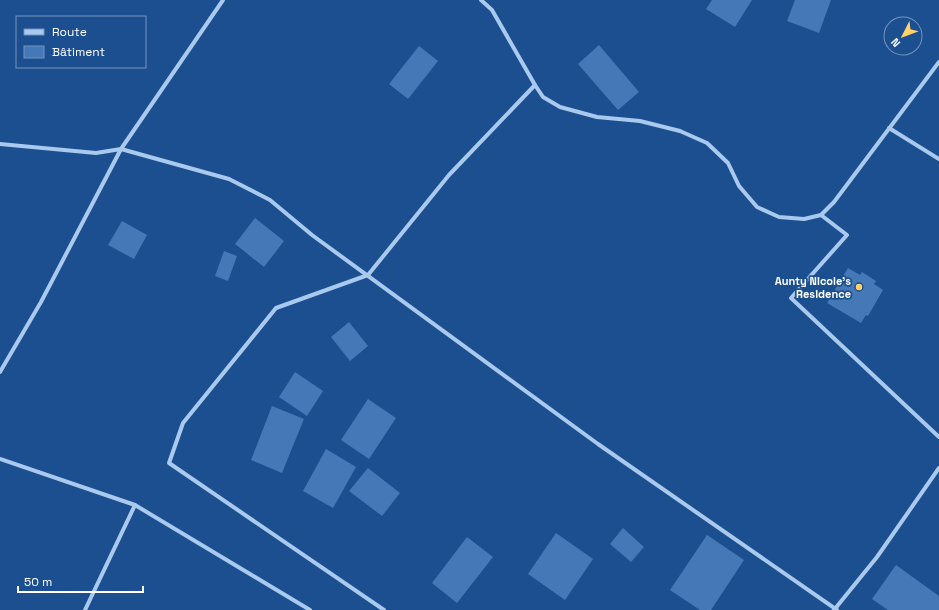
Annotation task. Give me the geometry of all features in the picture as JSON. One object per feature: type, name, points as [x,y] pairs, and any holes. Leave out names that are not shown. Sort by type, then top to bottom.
[{"type":"street","points":[[0,372],[40,302],[121,150],[223,0]]},
{"type":"street","points":[[480,0],[492,10],[535,85],[543,96],[560,107],[597,117],[640,122],[680,131],[707,144],[728,163],[739,186],[757,207],[779,217],[804,219],[821,215],[834,202],[939,62]]},
{"type":"street","points":[[384,610],[169,463],[183,423],[276,308],[368,275],[449,175],[535,85]]},
{"type":"street","points":[[889,128],[939,159]]},
{"type":"street","points":[[0,144],[96,153],[121,150],[229,179],[270,200],[312,235],[598,444],[835,610],[877,557],[939,468]]},
{"type":"street","points":[[821,215],[847,235],[791,298],[939,437]]},
{"type":"street","points":[[0,459],[135,505],[310,610]]},
{"type":"street","points":[[85,610],[135,505]]},
{"type":"building","points":[[712,0],[752,0],[735,27],[706,9]]},
{"type":"building","points":[[795,0],[831,0],[819,33],[787,21]]},
{"type":"building","points":[[599,45],[639,92],[618,110],[578,64]]},
{"type":"building","points":[[419,46],[438,61],[408,99],[389,84]]},
{"type":"building","points":[[255,218],[284,241],[264,267],[235,244]]},
{"type":"building","points":[[122,221],[147,235],[134,259],[108,245]]},
{"type":"building","points":[[224,251],[237,256],[228,281],[215,276]]},
{"type":"building","points":[[848,268],[860,275],[862,272],[876,281],[874,284],[883,290],[868,316],[866,315],[861,323],[827,303]]},
{"type":"building","points":[[349,322],[368,346],[350,361],[331,337]]},
{"type":"building","points":[[295,372],[323,391],[307,416],[279,397]]},
{"type":"building","points":[[368,399],[396,418],[369,459],[341,440]]},
{"type":"building","points":[[272,406],[304,419],[282,473],[251,460]]},
{"type":"building","points":[[326,449],[356,467],[333,508],[303,491]]},
{"type":"building","points":[[368,468],[400,493],[382,516],[349,491]]},
{"type":"building","points":[[623,528],[644,547],[631,562],[610,544]]},
{"type":"building","points":[[556,533],[593,559],[565,600],[528,574]]},
{"type":"building","points":[[707,535],[744,560],[711,610],[700,610],[670,590]]},
{"type":"building","points":[[467,537],[493,557],[457,603],[432,583]]},
{"type":"building","points":[[896,565],[939,596],[939,610],[888,610],[872,599]]},
{"type":"place","name":"Aunty Nicole's Residence","points":[[859,287]]}]
